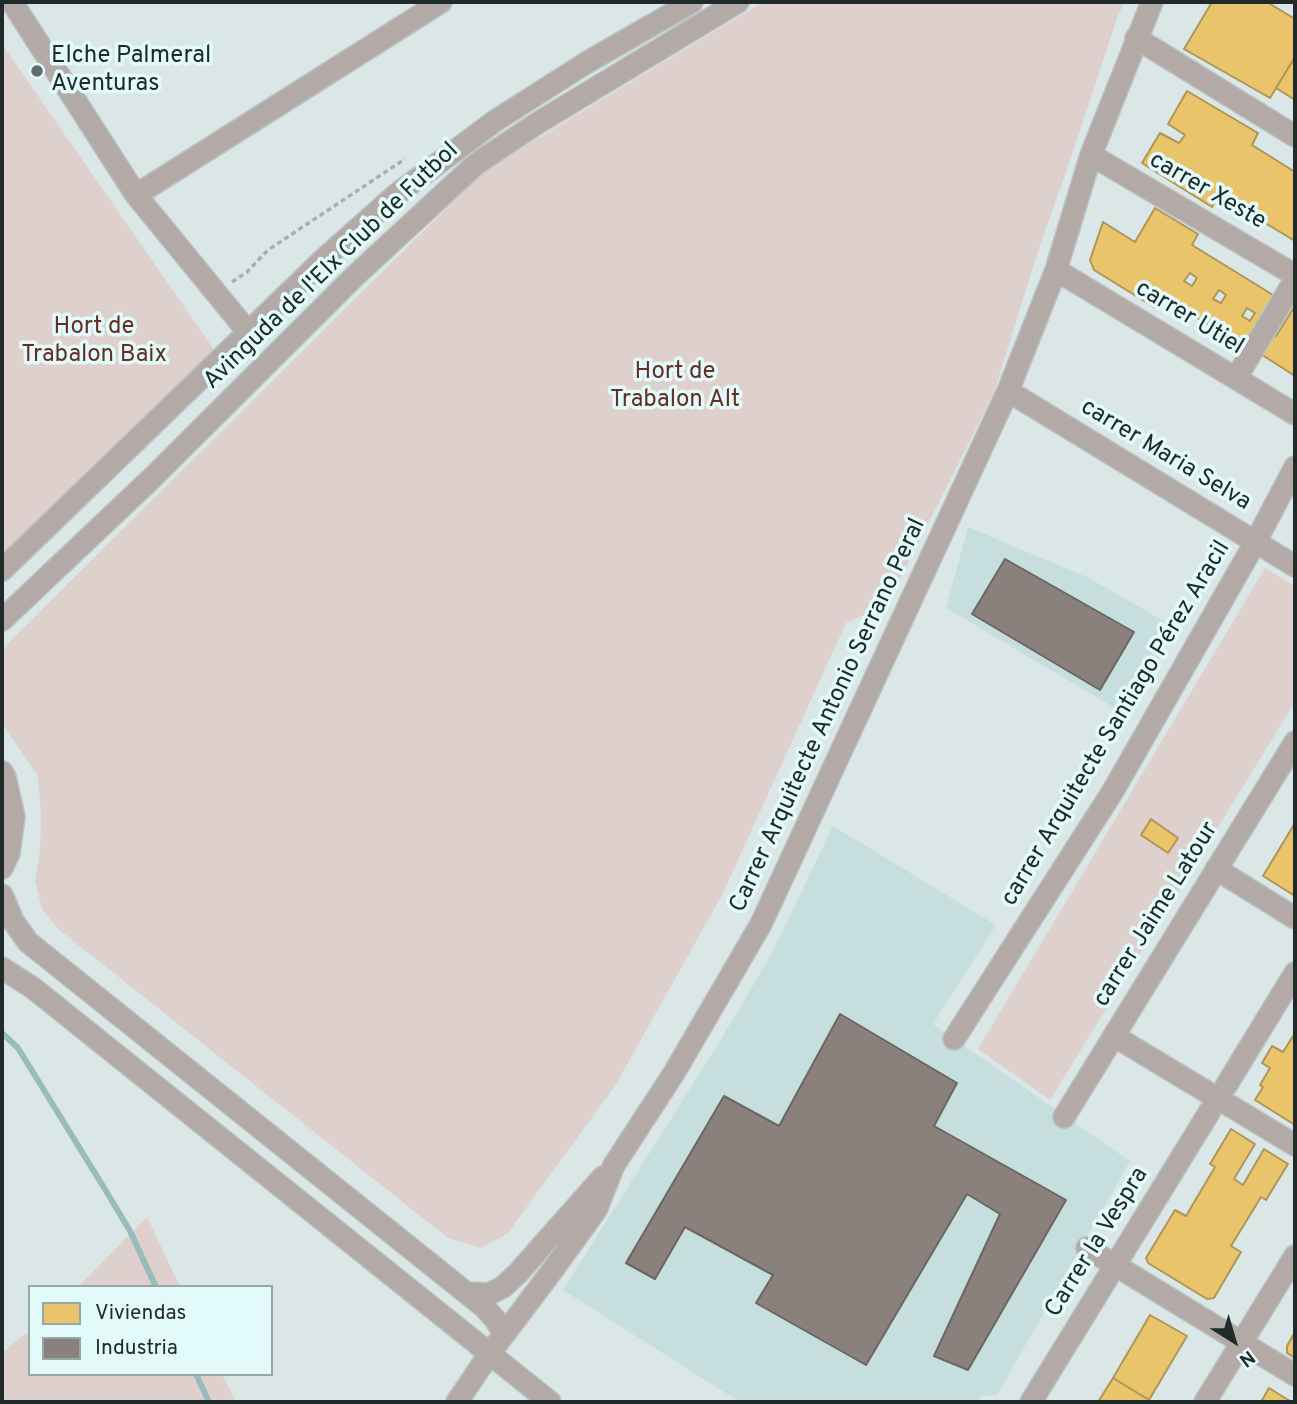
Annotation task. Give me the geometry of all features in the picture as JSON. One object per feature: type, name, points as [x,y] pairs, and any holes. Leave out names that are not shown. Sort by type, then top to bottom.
[{"type":"street","points":[[12,2],[136,195],[248,332]]},
{"type":"street","points":[[136,195],[441,2]]},
{"type":"street","name":"Avinguda de l'Elx Club de Futbol","points":[[2,570],[326,257],[397,194],[495,121],[692,2]]},
{"type":"street","name":"Avinguda de l'Elx Club de Futbol","points":[[2,620],[151,479],[356,275],[476,164],[536,124],[738,2]]},
{"type":"street","name":"Carrer Arquitecte Antonio Serrano Peral","points":[[457,1402],[503,1334],[597,1210],[614,1165],[674,1073],[761,924],[1008,391],[1056,270],[1091,155],[1152,2]]},
{"type":"street","points":[[1136,38],[1295,136]]},
{"type":"street","name":"carrer Xeste","points":[[1091,155],[1295,275]]},
{"type":"street","name":"carrer Utiel","points":[[1056,270],[1295,414]]},
{"type":"street","points":[[1236,378],[1295,280]]},
{"type":"street","name":"carrer Maria Selva","points":[[1008,391],[1295,566]]},
{"type":"street","name":"carrer Arquitecte Santiago Pérez Aracil","points":[[954,1039],[1113,791],[1256,541],[1295,467]]},
{"type":"street","name":"carrer Jaime Latour","points":[[1063,1117],[1295,742]]},
{"type":"street","points":[[2,772],[14,817],[9,853],[2,868]]},
{"type":"street","points":[[1216,869],[1295,918]]},
{"type":"street","points":[[2,895],[13,921],[28,942],[484,1307],[503,1334]]},
{"type":"street","points":[[2,968],[33,988],[550,1402]]},
{"type":"street","points":[[1226,1086],[1295,973]]},
{"type":"street","points":[[1114,1036],[1295,1145]]},
{"type":"street","name":"Carrer la Vespra","points":[[1031,1402],[1210,1111]]},
{"type":"street","points":[[467,1293],[489,1294],[503,1287],[538,1252],[614,1165]]},
{"type":"street","points":[[1087,1248],[1295,1375]]},
{"type":"street","points":[[1205,1402],[1295,1256]]},
{"type":"shaded area","points":[[968,527],[1089,578],[1176,628],[1125,714],[946,608]]},
{"type":"shaded area","points":[[833,826],[996,925],[933,1024],[1130,1161],[997,1395],[981,1396],[976,1402],[740,1402],[563,1290],[770,957]]},
{"type":"green space","name":"Hort de Trabalon Alt","points":[[763,2],[1125,2],[1118,15],[1037,254],[994,393],[887,605],[846,623],[723,893],[615,1086],[507,1234],[481,1248],[448,1238],[58,929],[42,909],[35,881],[40,850],[38,776],[2,724],[2,649],[484,171]]},
{"type":"green space","name":"Hort de Trabalon Baix","points":[[2,44],[217,354],[2,557]]},
{"type":"green space","points":[[1265,568],[1295,586],[1295,702],[1050,1100],[978,1049]]},
{"type":"green space","points":[[147,1217],[179,1285],[80,1285]]},
{"type":"green space","points":[[28,1332],[28,1376],[223,1376],[236,1402],[2,1402],[2,1353]]},
{"type":"building: Viviendas","points":[[1212,2],[1267,2],[1295,19],[1295,57],[1270,98],[1184,49]]},
{"type":"building: Viviendas","points":[[1295,57],[1295,100],[1276,88]]},
{"type":"building: Viviendas","points":[[1187,91],[1258,133],[1252,145],[1295,172],[1295,241],[1219,195],[1212,207],[1142,163],[1160,133],[1179,143],[1185,135],[1168,124]]},
{"type":"building: Viviendas","points":[[1155,208],[1198,234],[1192,245],[1278,298],[1248,349],[1161,296],[1154,307],[1094,270],[1090,260],[1103,222],[1135,242]],"holes":[[[1190,273],[1197,278],[1192,286],[1184,281]],[[1219,290],[1226,295],[1221,303],[1213,299]],[[1247,308],[1255,313],[1250,321],[1242,316]]]},
{"type":"building: Viviendas","points":[[1295,306],[1295,376],[1259,353],[1271,333],[1276,336]]},
{"type":"building: Viviendas","points":[[1151,819],[1178,838],[1168,853],[1141,835]]},
{"type":"building: Viviendas","points":[[1295,823],[1295,896],[1263,876]]},
{"type":"building: Viviendas","points":[[1295,1033],[1295,1125],[1255,1100],[1270,1068],[1262,1063],[1272,1046],[1283,1052]]},
{"type":"building: Viviendas","points":[[1231,1129],[1255,1144],[1234,1179],[1243,1185],[1264,1149],[1288,1164],[1266,1200],[1261,1197],[1231,1246],[1241,1252],[1214,1298],[1207,1299],[1148,1263],[1146,1258],[1175,1210],[1186,1216],[1215,1167],[1210,1164]]},
{"type":"building: Viviendas","points":[[1150,1315],[1187,1336],[1149,1400],[1113,1378]]},
{"type":"building: Viviendas","points":[[1295,1332],[1295,1358],[1287,1353],[1287,1346]]},
{"type":"building: Viviendas","points":[[1113,1378],[1149,1400],[1148,1402],[1098,1402]]},
{"type":"building: Viviendas","points":[[1269,1388],[1290,1401],[1261,1402]]},
{"type":"building: Industria","points":[[1005,559],[1134,632],[1100,690],[972,614]]},
{"type":"building: Industria","points":[[840,1014],[957,1083],[934,1126],[1066,1200],[968,1370],[934,1356],[1000,1214],[967,1194],[866,1365],[756,1303],[773,1275],[685,1227],[655,1279],[626,1263],[724,1096],[779,1126]]},
{"type":"waterway","points":[[2,1033],[18,1048],[106,1191],[130,1231],[155,1285]]},
{"type":"waterway","points":[[197,1376],[209,1402]]},
{"type":"place","name":"Elche Palmeral Aventuras","points":[[37,71]]}]
